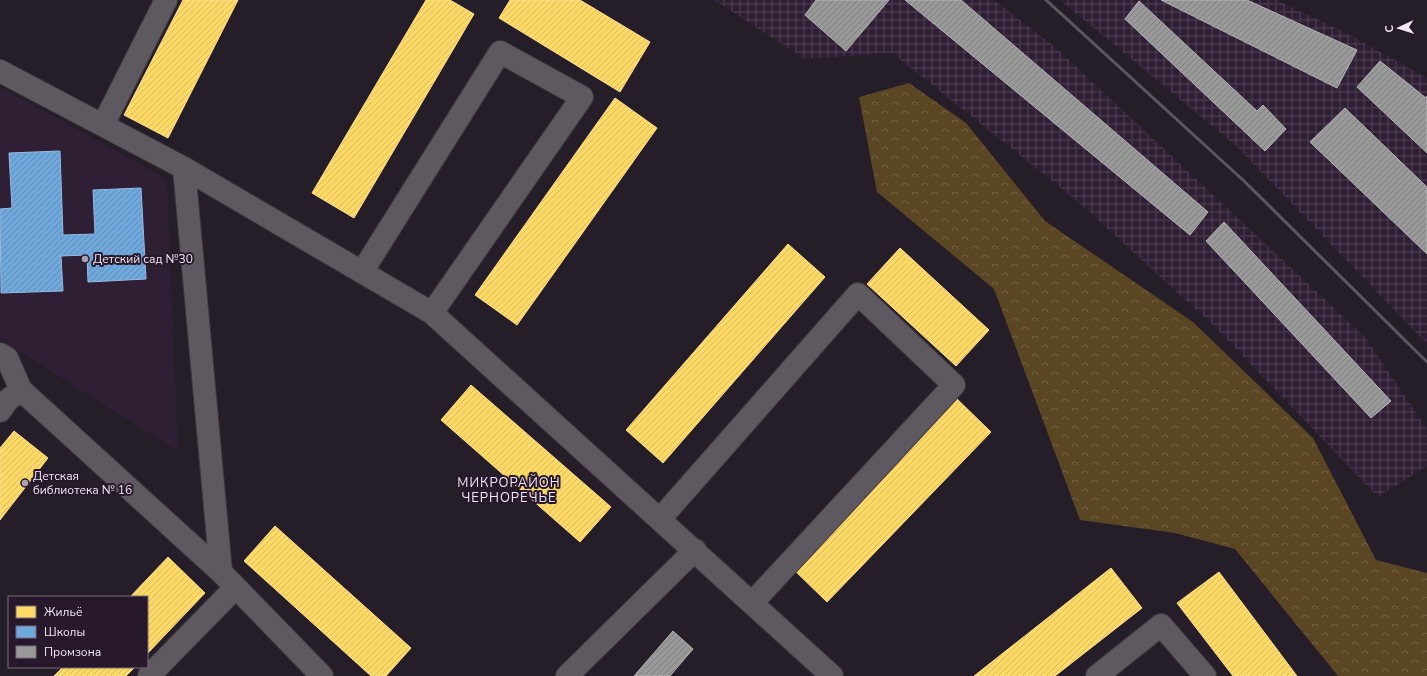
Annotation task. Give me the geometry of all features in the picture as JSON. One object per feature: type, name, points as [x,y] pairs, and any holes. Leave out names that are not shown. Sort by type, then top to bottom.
[{"type":"street","points":[[103,125],[166,0]]},
{"type":"street","points":[[362,272],[500,52],[582,97],[432,313]]},
{"type":"street","points":[[0,71],[184,168],[432,313],[695,550],[832,676]]},
{"type":"street","points":[[184,168],[221,572]]},
{"type":"street","points":[[660,519],[858,294],[954,385],[752,603]]},
{"type":"street","points":[[0,354],[7,358],[21,390],[221,572],[313,673]]},
{"type":"street","points":[[0,411],[8,400],[21,390]]},
{"type":"street","points":[[567,676],[695,550]]},
{"type":"street","points":[[149,676],[235,588]]},
{"type":"street","points":[[1097,676],[1162,624],[1205,676]]},
{"type":"shaded area","points":[[714,0],[994,0],[1055,47],[1365,337],[1427,429],[1427,466],[1378,497],[1215,327],[1077,201],[892,53],[805,59]]},
{"type":"shaded area","points":[[1060,0],[1276,0],[1346,33],[1427,78],[1427,344],[1236,146]]},
{"type":"shaded area","name":"Детский сад №30","points":[[0,87],[167,179],[178,451],[0,339]]},
{"type":"green space","points":[[909,83],[966,123],[1045,221],[1193,322],[1313,438],[1376,560],[1427,573],[1427,676],[1338,676],[1235,549],[1175,533],[1080,520],[994,289],[877,192],[859,97]]},
{"type":"building: Жильё","points":[[183,0],[238,0],[168,138],[124,115]]},
{"type":"building: Жильё","points":[[426,0],[450,0],[474,14],[354,218],[312,193]]},
{"type":"building: Жильё","points":[[510,0],[580,0],[650,42],[620,92],[499,18]]},
{"type":"building: Жильё","points":[[615,98],[657,128],[517,325],[475,295]]},
{"type":"building: Жильё","points":[[788,244],[825,277],[663,463],[626,430]]},
{"type":"building: Жильё","points":[[900,248],[989,330],[956,366],[867,284]]},
{"type":"building: Жильё","points":[[471,385],[611,507],[580,542],[441,420]]},
{"type":"building: Жильё","points":[[955,397],[991,432],[827,602],[790,566]]},
{"type":"building: Жильё","points":[[14,431],[48,458],[0,520],[0,448]]},
{"type":"building: Жильё","points":[[275,526],[411,648],[386,676],[371,676],[244,561]]},
{"type":"building: Жильё","points":[[168,557],[205,593],[148,653],[148,596],[131,596]]},
{"type":"building: Жильё","points":[[1111,568],[1142,608],[1055,676],[974,676]]},
{"type":"building: Жильё","points":[[1219,572],[1297,676],[1233,676],[1177,603]]},
{"type":"building: Жильё","points":[[62,668],[134,668],[126,676],[54,676]]},
{"type":"building: Школы","points":[[60,151],[63,235],[95,234],[93,190],[141,188],[146,279],[88,282],[87,255],[61,256],[63,291],[1,293],[0,209],[12,208],[9,153]]},
{"type":"building: Промзона","points":[[816,0],[889,0],[846,51],[805,15]]},
{"type":"building: Промзона","points":[[905,0],[961,0],[1208,212],[1190,235]]},
{"type":"building: Промзона","points":[[1161,0],[1247,0],[1357,50],[1337,88]]},
{"type":"building: Промзона","points":[[1139,1],[1257,111],[1263,105],[1286,129],[1265,151],[1125,19]]},
{"type":"building: Промзона","points":[[1380,61],[1426,98],[1427,96],[1427,153],[1357,87]]},
{"type":"building: Промзона","points":[[1345,108],[1427,187],[1427,254],[1310,142]]},
{"type":"building: Промзона","points":[[1224,222],[1391,401],[1371,418],[1206,241]]},
{"type":"building: Промзона","points":[[673,631],[693,649],[670,676],[634,676]]},
{"type":"railway","points":[[1046,0],[1244,181],[1427,362]]},
{"type":"place","name":"Детский сад №30","points":[[85,259]]},
{"type":"place","name":"Детская библиотека № 16","points":[[25,483]]},
{"type":"district","name":"МИКРОРАЙОН ЧЕРНОРЕЧЬЕ","points":[[509,490]]}]
